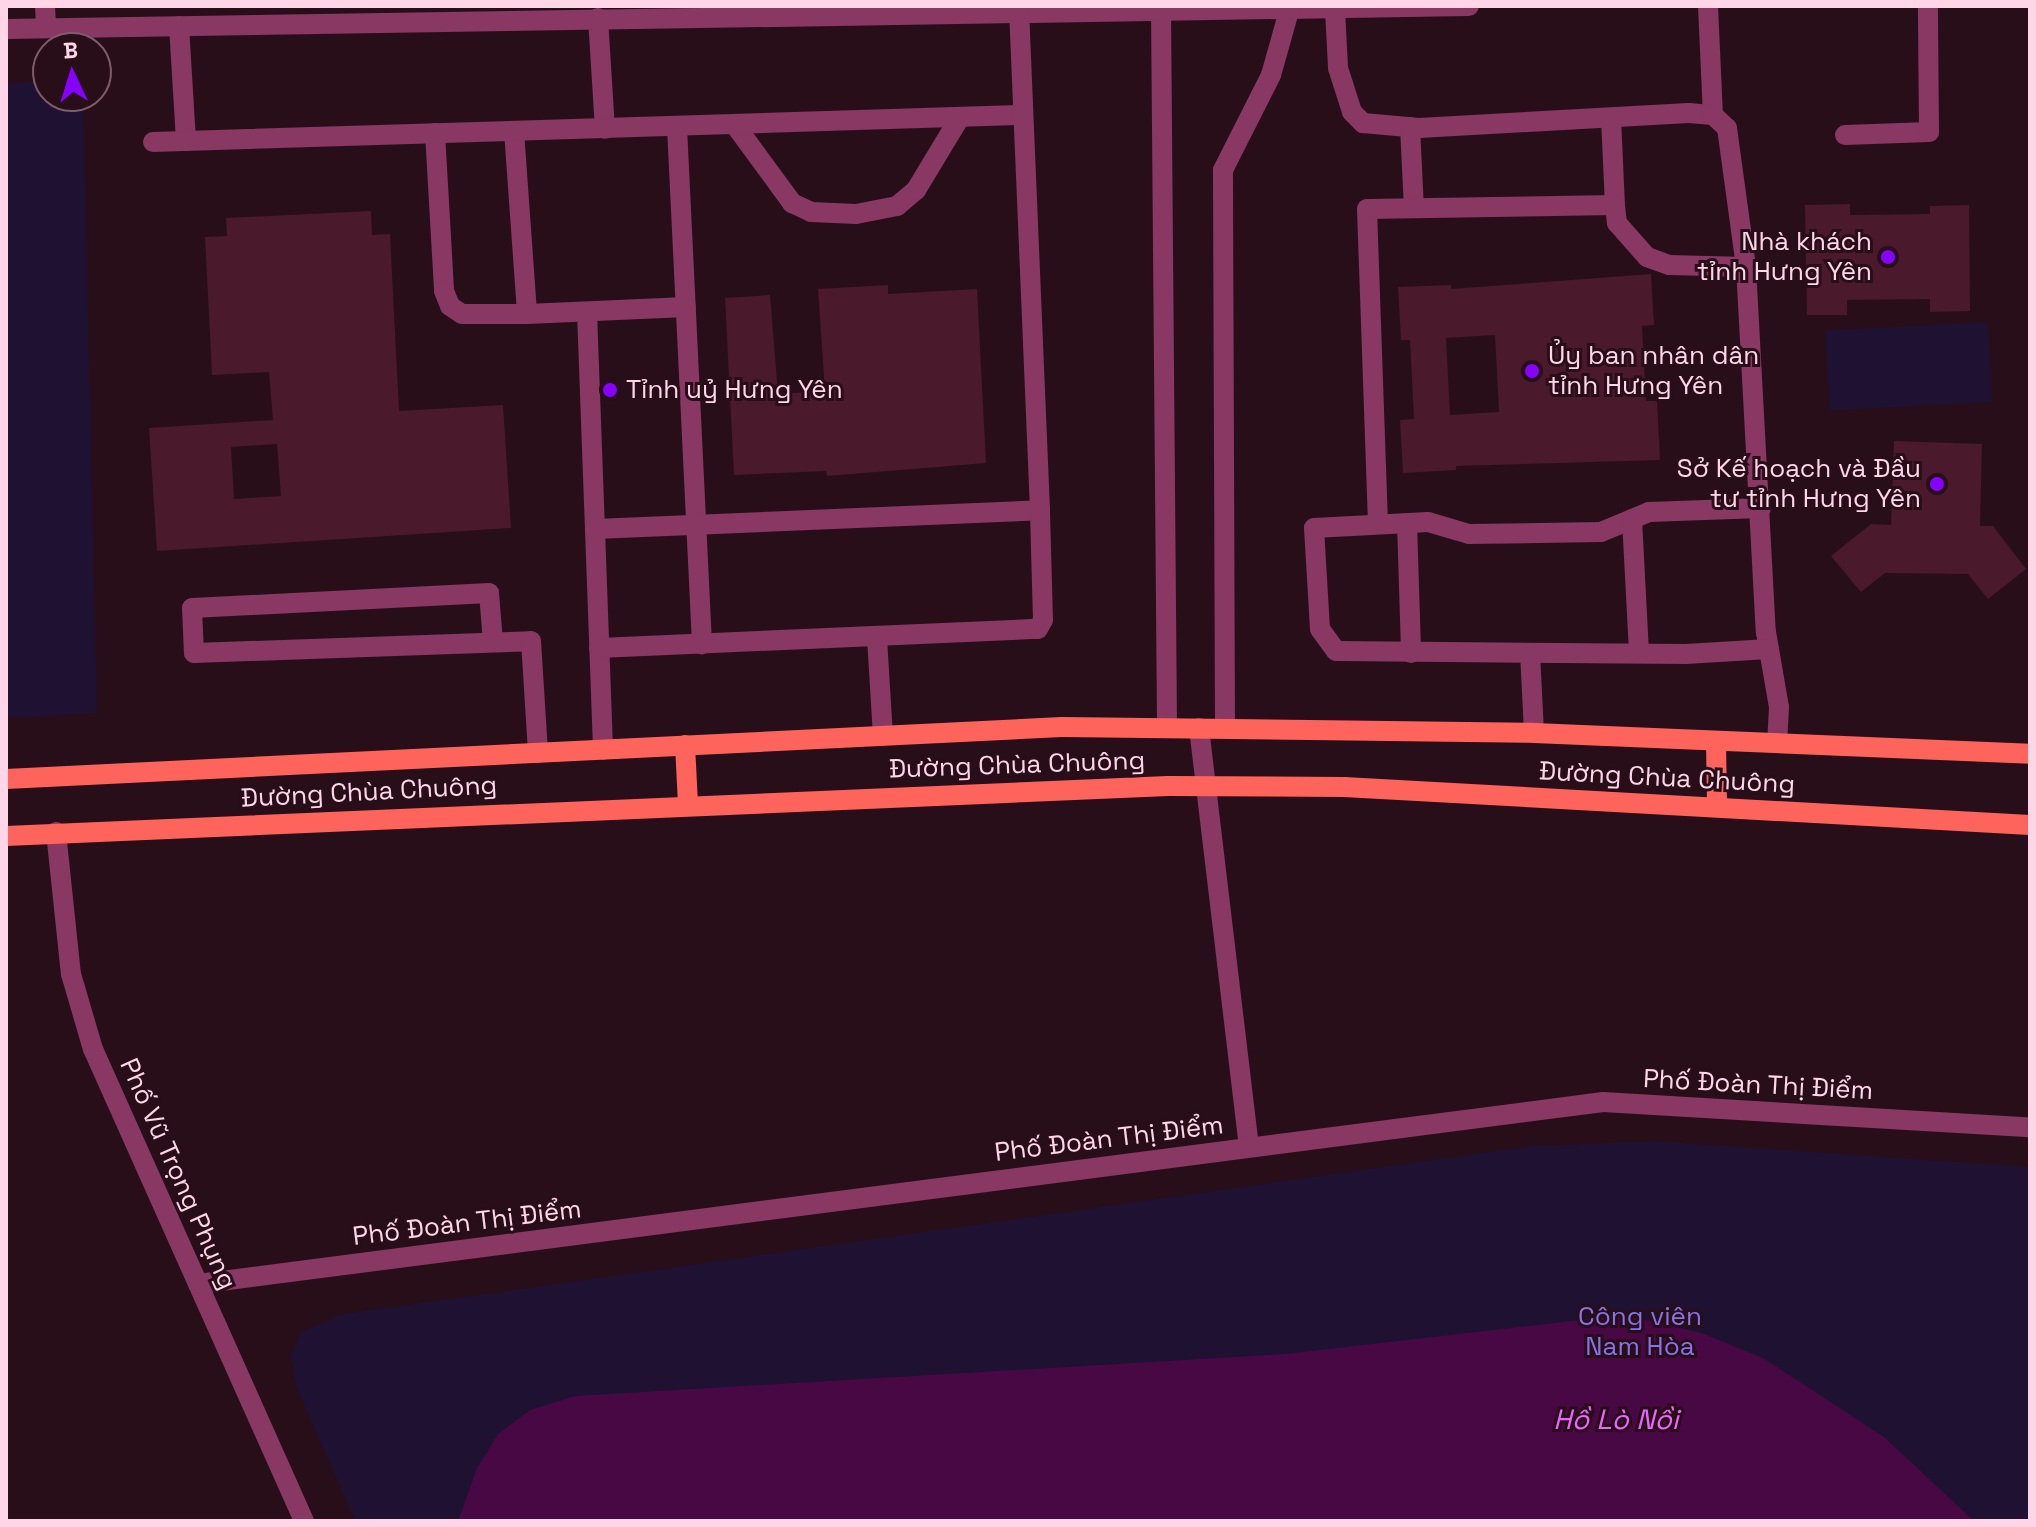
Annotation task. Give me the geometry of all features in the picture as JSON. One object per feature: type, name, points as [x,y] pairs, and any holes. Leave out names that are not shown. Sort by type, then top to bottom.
[{"type":"main road","name":"Đường Chùa Chuông","points":[[6,779],[883,736],[1167,728],[1534,733],[2030,754]]},
{"type":"main road","points":[[1716,741],[1717,806]]},
{"type":"main road","points":[[685,745],[688,804]]},
{"type":"main road","name":"Đường Chùa Chuông","points":[[6,836],[1030,789],[1206,787],[1344,787],[2030,825]]},
{"type":"street","points":[[45,6],[46,28]]},
{"type":"street","points":[[6,29],[598,18],[634,12],[1289,11],[1469,6]]},
{"type":"street","points":[[1708,6],[1713,115],[1727,128],[1730,141],[1746,267],[1769,649],[1779,707],[1777,743]]},
{"type":"street","points":[[1845,135],[1929,132],[1928,6]]},
{"type":"street","points":[[1161,9],[1167,728]]},
{"type":"street","points":[[1335,10],[1338,68],[1352,112],[1363,123],[1410,127],[1713,115]]},
{"type":"street","points":[[599,648],[1038,629],[1043,620],[1040,510],[1019,11]]},
{"type":"street","points":[[1225,728],[1223,170],[1271,75],[1289,11]]},
{"type":"street","points":[[598,18],[605,129]]},
{"type":"street","points":[[179,26],[186,141]]},
{"type":"street","points":[[153,142],[1023,115]]},
{"type":"street","points":[[735,125],[792,203],[811,212],[856,214],[897,206],[916,190],[960,117]]},
{"type":"street","points":[[1611,118],[1617,223],[1647,257],[1669,265],[1746,267]]},
{"type":"street","points":[[677,127],[702,644]]},
{"type":"street","points":[[1410,127],[1414,208]]},
{"type":"street","points":[[514,131],[527,314]]},
{"type":"street","points":[[435,133],[444,291],[450,306],[462,314],[686,307]]},
{"type":"street","points":[[1378,524],[1367,209],[1615,205]]},
{"type":"street","points":[[587,312],[603,750]]},
{"type":"street","points":[[1761,508],[1649,512],[1601,532],[1469,534],[1428,522],[1314,528],[1320,629],[1336,651],[1530,653],[1769,649]]},
{"type":"street","points":[[595,529],[1040,510]]},
{"type":"street","points":[[1632,519],[1639,652]]},
{"type":"street","points":[[1407,523],[1411,653]]},
{"type":"street","points":[[493,642],[489,593],[192,608],[194,653],[531,641],[538,753]]},
{"type":"street","points":[[877,638],[883,736]]},
{"type":"street","points":[[1530,653],[1534,733]]},
{"type":"street","points":[[1199,728],[1249,1147]]},
{"type":"street","name":"Phố Vũ Trọng Phụng","points":[[56,832],[71,974],[93,1049],[304,1521]]},
{"type":"street","name":"Phố Đoàn Thị Điểm","points":[[198,1284],[1603,1102],[2030,1127]]},
{"type":"green space","points":[[32,82],[32,112],[83,112],[97,713],[6,718],[6,83]]},
{"type":"green space","points":[[1988,322],[1992,402],[1829,410],[1825,331]]},
{"type":"green space","name":"Công viên Nam Hòa","points":[[1655,1141],[2030,1167],[2030,1521],[355,1521],[296,1386],[291,1355],[301,1332],[343,1314],[1532,1146]]},
{"type":"water","name":"Hồ Lò Nồi","points":[[1623,1315],[1702,1333],[1763,1358],[1884,1437],[1974,1521],[458,1521],[477,1468],[498,1434],[530,1410],[575,1396],[1285,1354]]},
{"type":"building","name":"Nhà khách tỉnh Hưng Yên","points":[[1850,204],[1850,215],[1930,214],[1930,206],[1969,205],[1970,311],[1930,312],[1930,299],[1847,300],[1847,315],[1807,315],[1805,205]]},
{"type":"building","points":[[371,211],[372,235],[390,234],[399,411],[503,405],[511,528],[157,551],[149,428],[273,420],[269,372],[212,375],[205,237],[227,236],[226,218]],"holes":[[[277,444],[281,496],[234,499],[231,447]]]},
{"type":"building","name":"Ủy ban nhân dân tỉnh Hưng Yên","points":[[1651,274],[1654,325],[1642,326],[1646,401],[1657,401],[1660,460],[1456,466],[1456,470],[1403,473],[1400,420],[1414,419],[1410,340],[1401,340],[1398,287],[1451,285],[1451,289]],"holes":[[[1495,335],[1499,412],[1450,415],[1446,338]]]},
{"type":"building","points":[[888,285],[888,294],[977,289],[986,463],[827,476],[826,471],[734,475],[725,298],[770,295],[778,394],[825,391],[818,289]]},
{"type":"building","name":"Sở Kế hoạch và Đầu tư tỉnh Hưng Yên","points":[[1894,441],[1982,444],[1980,526],[1993,526],[2026,569],[1988,599],[1968,574],[1885,573],[1861,592],[1831,556],[1871,524],[1891,525]]},
{"type":"place","name":"Nhà khách tỉnh Hưng Yên","points":[[1888,257]]},
{"type":"place","name":"Ủy ban nhân dân tỉnh Hưng Yên","points":[[1532,371]]},
{"type":"place","name":"Tỉnh uỷ Hưng Yên","points":[[610,390]]},
{"type":"place","name":"Sở Kế hoạch và Đầu tư tỉnh Hưng Yên","points":[[1937,484]]}]
